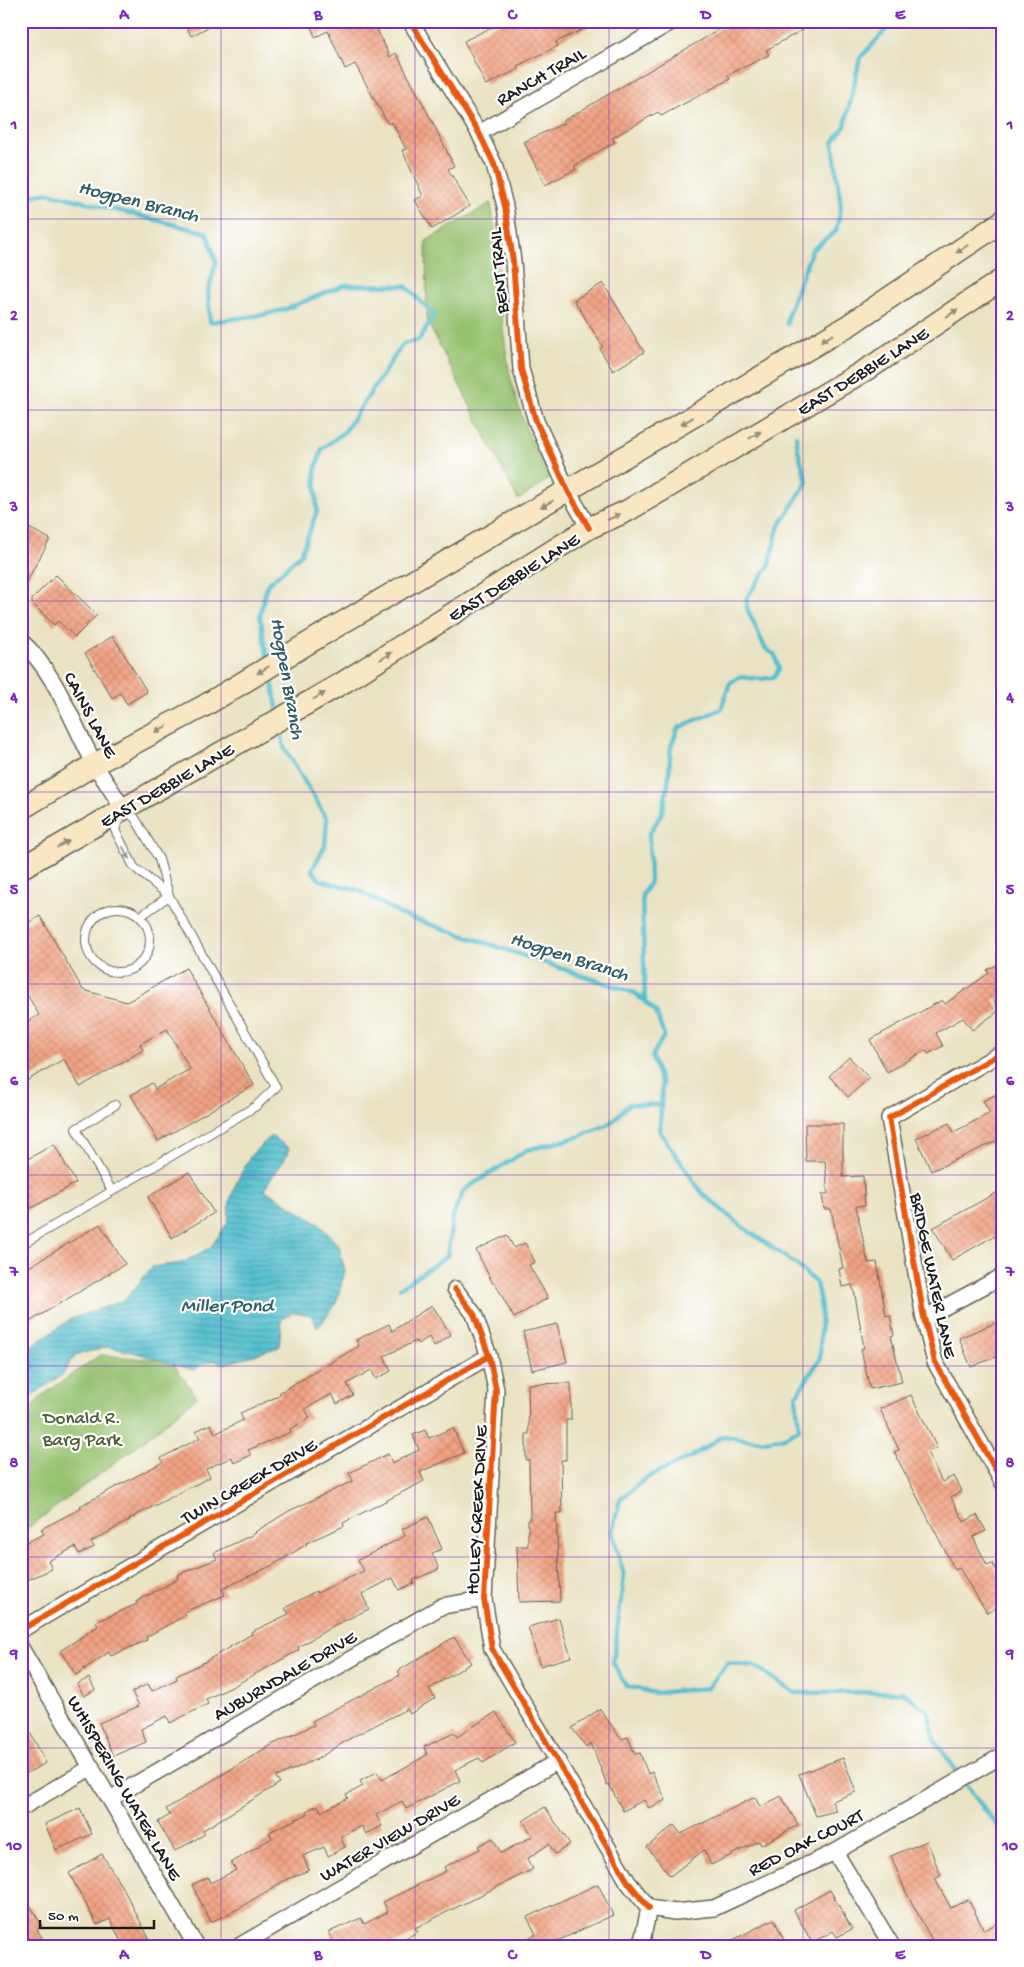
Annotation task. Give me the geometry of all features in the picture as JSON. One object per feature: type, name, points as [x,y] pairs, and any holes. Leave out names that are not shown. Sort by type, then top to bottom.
[{"type":"main road","points":[[21,809],[95,764],[204,706],[334,627],[849,325],[1003,221]]},
{"type":"main road","name":"EAST DEBBIE LANE","points":[[21,868],[344,682],[589,528],[627,511],[874,365],[1003,279]]},
{"type":"street","name":"BENT TRAIL","points":[[410,21],[479,133],[494,164],[505,206],[512,261],[521,369],[536,421],[568,491],[589,528]]},
{"type":"street","name":"RANCH TRAIL","points":[[479,133],[672,21]]},
{"type":"street","name":"CAINS LANE","points":[[21,641],[49,675],[95,764],[123,809]]},
{"type":"street","name":"BRIDGE WATER LANE","points":[[1003,1052],[889,1118],[924,1318],[935,1362],[1003,1483]]},
{"type":"street","points":[[924,1318],[1003,1276]]},
{"type":"street","name":"HOLLEY CREEK DRIVE","points":[[455,1289],[474,1314],[489,1356],[496,1390],[484,1599],[492,1649],[628,1882],[650,1908]]},
{"type":"street","name":"TWIN CREEK DRIVE","points":[[21,1630],[489,1356]]},
{"type":"street","name":"AUBURNDALE DRIVE","points":[[110,1799],[442,1606],[484,1599]]},
{"type":"street","name":"WHISPERING WATER LANE","points":[[21,1648],[196,1946]]},
{"type":"street","name":"RED OAK COURT","points":[[650,1908],[675,1912],[714,1908],[835,1852],[1003,1755]]},
{"type":"street","name":"WATER VIEW DRIVE","points":[[239,1946],[558,1762]]},
{"type":"street","points":[[21,1808],[92,1767]]},
{"type":"street","points":[[835,1852],[892,1946]]},
{"type":"street","points":[[641,1946],[650,1908]]},
{"type":"lane","points":[[21,1245],[256,1106],[276,1087],[169,896],[159,859],[134,818],[123,809],[114,830],[134,867],[169,896]]},
{"type":"lane","points":[[141,916],[169,896]]},
{"type":"lane","points":[[110,909],[132,910],[141,916],[148,925],[151,934],[151,945],[148,955],[133,970],[113,972],[102,969],[88,953],[87,931],[92,921],[100,913],[110,909]]},
{"type":"lane","points":[[112,1191],[76,1129],[115,1105]]},
{"type":"green space","points":[[491,203],[506,354],[510,375],[526,426],[548,475],[548,480],[518,500],[427,321],[426,241]]},
{"type":"green space","name":"Donald R. Barg Park","points":[[100,1355],[171,1361],[197,1397],[133,1449],[21,1533],[21,1419],[43,1395]]},
{"type":"water","name":"Miller Pond","points":[[271,1136],[289,1148],[265,1190],[319,1224],[339,1246],[345,1271],[336,1304],[318,1328],[311,1315],[294,1312],[282,1318],[279,1347],[226,1364],[214,1361],[203,1364],[193,1370],[133,1352],[107,1347],[75,1355],[63,1374],[30,1397],[21,1414],[21,1353],[71,1319],[125,1300],[152,1267],[182,1263],[211,1247],[228,1222],[230,1200],[237,1181],[251,1155]]},
{"type":"building","points":[[184,21],[220,21],[191,36]]},
{"type":"building","points":[[309,21],[373,21],[390,57],[396,53],[435,127],[454,166],[448,169],[470,206],[432,229],[415,200],[423,196],[402,150],[406,149],[392,122],[388,124],[355,64],[345,69],[328,31],[315,37]]},
{"type":"building","points":[[504,21],[601,21],[556,42],[558,46],[517,66],[519,69],[486,85],[464,41]]},
{"type":"building","points":[[734,21],[819,21],[766,50],[769,55],[728,75],[730,79],[661,116],[658,112],[612,138],[615,142],[574,166],[576,169],[545,185],[524,142],[564,123],[563,121]]},
{"type":"building","points":[[603,283],[644,352],[613,371],[600,349],[603,347],[574,300]]},
{"type":"building","points":[[21,524],[50,539],[21,592]]},
{"type":"building","points":[[56,575],[97,615],[75,637],[58,621],[54,625],[32,603],[32,599]]},
{"type":"building","points":[[113,636],[147,692],[127,704],[120,693],[112,698],[85,653]]},
{"type":"building","points":[[40,916],[83,990],[127,1002],[186,968],[254,1085],[158,1141],[131,1095],[152,1083],[155,1089],[190,1069],[167,1029],[140,1044],[143,1050],[80,1087],[64,1059],[21,1084],[21,1025],[39,1015],[21,984],[21,927]]},
{"type":"building","points":[[1003,962],[1003,996],[993,1000],[1000,1010],[972,1030],[963,1018],[936,1033],[943,1046],[928,1054],[926,1050],[887,1072],[870,1040],[942,1000],[945,1004],[989,973],[987,970]]},
{"type":"building","points":[[849,1057],[869,1078],[848,1097],[829,1076]]},
{"type":"building","points":[[999,1093],[1003,1100],[1003,1138],[931,1171],[916,1138],[949,1123],[954,1132],[990,1113],[983,1101]]},
{"type":"building","points":[[805,1124],[843,1124],[843,1177],[863,1176],[865,1206],[856,1206],[868,1263],[877,1262],[886,1316],[890,1315],[894,1335],[891,1336],[902,1382],[870,1389],[861,1349],[864,1348],[855,1295],[852,1285],[842,1287],[839,1269],[843,1268],[831,1209],[824,1209],[822,1194],[828,1194],[825,1161],[806,1161]]},
{"type":"building","points":[[54,1144],[76,1183],[21,1214],[21,1163]]},
{"type":"building","points":[[189,1172],[214,1213],[172,1238],[148,1197]]},
{"type":"building","points":[[1003,1189],[1003,1234],[995,1238],[994,1236],[952,1260],[933,1228]]},
{"type":"building","points":[[100,1224],[125,1264],[21,1327],[21,1272]]},
{"type":"building","points":[[507,1235],[514,1248],[525,1243],[535,1262],[529,1265],[548,1298],[514,1318],[495,1283],[493,1284],[476,1250]]},
{"type":"building","points":[[432,1305],[451,1335],[434,1346],[429,1337],[418,1344],[416,1341],[384,1356],[391,1371],[376,1379],[371,1370],[347,1384],[353,1395],[337,1404],[332,1394],[305,1409],[310,1418],[290,1429],[291,1432],[248,1450],[251,1455],[234,1463],[232,1457],[206,1469],[210,1477],[129,1519],[91,1542],[94,1547],[79,1554],[75,1547],[48,1561],[52,1569],[21,1583],[21,1545],[44,1534],[41,1529],[163,1462],[161,1458],[200,1438],[196,1431],[211,1424],[215,1434],[243,1420],[240,1413],[281,1395],[279,1393],[359,1346],[356,1340],[389,1324],[392,1331]]},
{"type":"building","points":[[995,1323],[1003,1342],[1003,1354],[971,1367],[959,1338]]},
{"type":"building","points":[[557,1324],[567,1362],[532,1370],[523,1332]]},
{"type":"building","points":[[571,1383],[571,1420],[566,1420],[566,1460],[561,1460],[562,1513],[556,1513],[560,1601],[519,1602],[517,1546],[528,1546],[528,1520],[530,1520],[529,1460],[526,1460],[526,1434],[529,1434],[528,1384]]},
{"type":"building","points":[[911,1395],[937,1448],[927,1452],[942,1482],[954,1476],[962,1491],[951,1497],[964,1522],[977,1515],[986,1531],[973,1537],[987,1565],[992,1563],[1003,1580],[1003,1604],[987,1613],[959,1568],[955,1570],[894,1452],[899,1450],[880,1409]]},
{"type":"building","points":[[453,1428],[464,1453],[420,1472],[424,1481],[343,1523],[344,1526],[306,1543],[275,1564],[222,1589],[225,1595],[184,1612],[186,1615],[146,1637],[147,1640],[111,1656],[109,1652],[76,1675],[60,1651],[98,1626],[96,1622],[137,1604],[136,1602],[178,1579],[177,1575],[217,1559],[214,1553],[256,1533],[289,1511],[353,1481],[349,1473],[388,1454],[392,1463],[419,1450],[413,1435],[425,1430],[429,1438]]},
{"type":"building","points":[[428,1517],[442,1549],[432,1553],[439,1569],[413,1580],[414,1583],[399,1590],[393,1578],[362,1594],[369,1609],[335,1625],[298,1647],[299,1650],[206,1699],[208,1704],[170,1723],[167,1716],[141,1729],[146,1742],[113,1756],[99,1723],[139,1706],[132,1692],[148,1684],[152,1691],[177,1679],[176,1676],[201,1664],[252,1634],[251,1632],[289,1614],[285,1608],[316,1591],[317,1593],[364,1571],[358,1560],[405,1536],[402,1529]]},
{"type":"building","points":[[559,1618],[571,1657],[540,1666],[528,1627]]},
{"type":"building","points":[[454,1637],[471,1663],[429,1689],[435,1698],[410,1714],[407,1709],[354,1736],[317,1759],[276,1777],[280,1783],[203,1830],[205,1834],[175,1851],[158,1822],[170,1815],[166,1809],[269,1746],[314,1725],[312,1721],[400,1675],[398,1671]]},
{"type":"building","points":[[89,1678],[95,1690],[84,1696],[77,1684]]},
{"type":"building","points":[[600,1709],[621,1739],[628,1737],[635,1754],[640,1753],[648,1774],[652,1772],[666,1800],[649,1808],[644,1800],[623,1811],[609,1784],[607,1785],[591,1743],[586,1747],[572,1728]]},
{"type":"building","points":[[496,1712],[515,1742],[483,1763],[479,1758],[455,1770],[460,1781],[406,1809],[402,1801],[376,1815],[382,1826],[366,1834],[362,1826],[340,1837],[345,1847],[328,1856],[324,1847],[303,1856],[309,1870],[284,1881],[244,1906],[211,1922],[192,1885],[208,1877],[210,1883],[236,1870],[231,1863],[272,1838],[269,1832],[308,1814],[306,1811],[318,1805],[321,1812],[348,1798],[346,1795],[363,1786],[360,1781],[377,1772],[382,1780],[427,1755],[424,1747],[454,1733],[457,1737]]},
{"type":"building","points":[[21,1715],[46,1763],[21,1776]]},
{"type":"building","points":[[843,1758],[856,1792],[832,1801],[836,1811],[816,1816],[799,1774]]},
{"type":"building","points":[[781,1796],[798,1825],[761,1845],[759,1841],[711,1865],[704,1850],[670,1876],[647,1847],[674,1825],[681,1834],[755,1797],[760,1807]]},
{"type":"building","points":[[545,1807],[570,1844],[555,1854],[549,1844],[527,1859],[533,1869],[415,1928],[418,1932],[389,1946],[335,1946],[329,1932],[361,1918],[364,1924],[388,1912],[383,1902],[446,1871],[444,1867],[480,1849],[478,1846],[493,1838],[501,1853],[533,1836],[523,1821]]},
{"type":"building","points":[[80,1808],[92,1834],[56,1850],[45,1824]]},
{"type":"building","points":[[927,1841],[941,1876],[935,1879],[951,1908],[968,1899],[984,1930],[998,1923],[1003,1936],[984,1946],[935,1946],[905,1890],[891,1856]]},
{"type":"building","points":[[102,1854],[126,1894],[153,1946],[123,1946],[110,1919],[97,1925],[69,1873]]},
{"type":"building","points":[[598,1884],[613,1915],[547,1946],[513,1946],[536,1934],[527,1917]]},
{"type":"building","points":[[830,1890],[852,1929],[837,1937],[833,1931],[812,1943],[794,1910]]},
{"type":"building","points":[[30,1905],[42,1926],[37,1929],[47,1946],[21,1946],[21,1910]]},
{"type":"building","points":[[774,1919],[787,1946],[721,1946]]},
{"type":"waterway","points":[[787,324],[788,314],[812,250],[836,231],[841,207],[833,142],[845,126],[860,58],[894,21]]},
{"type":"waterway","name":"Hogpen Branch","points":[[21,197],[49,193],[207,233],[216,262],[208,292],[210,322],[262,315],[286,309],[344,285],[406,286],[434,315],[419,340],[403,344],[345,431],[322,449],[315,471],[317,511],[301,554],[267,585],[260,616],[268,660]]},
{"type":"waterway","points":[[645,1001],[642,895],[650,882],[649,834],[662,813],[668,784],[671,746],[678,728],[721,709],[730,683],[739,677],[762,679],[774,677],[779,669],[775,655],[765,648],[747,608],[747,597],[769,566],[778,528],[807,482],[796,436]]},
{"type":"waterway","name":"Hogpen Branch","points":[[271,673],[278,714]]},
{"type":"waterway","name":"Hogpen Branch","points":[[280,727],[284,747],[327,819],[325,846],[312,870],[320,880],[360,891],[402,915],[635,993],[656,1012],[664,1036],[652,1056],[662,1085],[660,1132],[702,1193],[740,1225],[797,1265],[816,1283],[821,1307],[820,1359],[796,1396],[799,1429],[790,1435],[762,1441],[723,1436],[691,1457],[646,1478],[620,1500],[612,1532],[624,1575],[613,1662],[626,1686],[655,1693],[707,1688],[728,1663],[755,1666],[795,1693],[903,1692],[928,1711],[935,1741],[984,1809],[998,1826],[1003,1828]]},
{"type":"waterway","points":[[400,1288],[447,1256],[453,1216],[464,1190],[527,1150],[578,1137],[611,1123],[629,1104],[661,1105]]},
{"type":"cycle path","points":[[410,21],[479,133],[494,164],[505,206],[513,261],[521,369],[536,421],[568,491],[589,528]]},
{"type":"cycle path","points":[[1003,1052],[889,1118],[924,1318],[935,1362],[1003,1483]]},
{"type":"cycle path","points":[[455,1289],[474,1314],[489,1356],[496,1390],[484,1599],[492,1649],[628,1882],[649,1908]]},
{"type":"cycle path","points":[[21,1630],[489,1356]]}]
